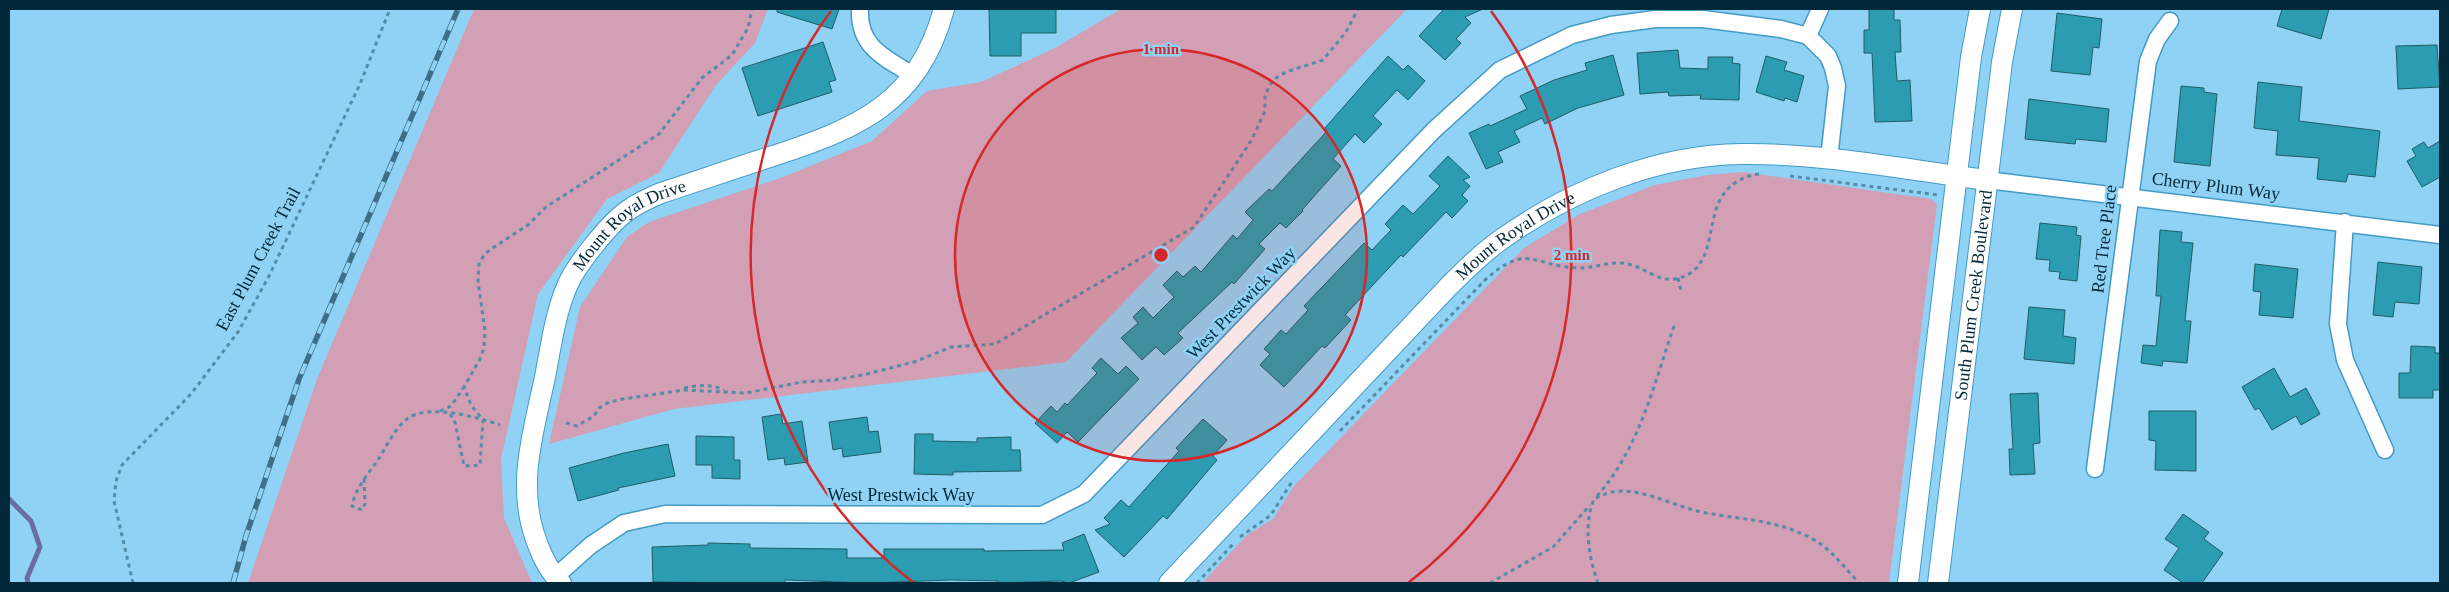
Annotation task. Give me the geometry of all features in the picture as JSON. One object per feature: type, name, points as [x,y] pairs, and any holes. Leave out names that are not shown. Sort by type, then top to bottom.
[{"type":"street","points":[[860,9],[860,20],[871,47],[913,75]]},
{"type":"street","name":"Mount Royal Drive","points":[[558,580],[541,553],[533,533],[525,486],[527,463],[554,329],[566,290],[578,266],[625,212],[640,202],[661,193],[826,138],[853,126],[878,110],[913,75],[931,45],[944,9]]},
{"type":"street","points":[[1808,36],[1820,9]]},
{"type":"street","name":"South Plum Creek Boulevard","points":[[1908,583],[1972,57],[1980,9]]},
{"type":"street","name":"South Plum Creek Boulevard","points":[[1938,583],[2002,62],[2012,9]]},
{"type":"street","name":"West Prestwick Way","points":[[558,580],[591,545],[624,524],[665,514],[1042,515],[1084,494],[1434,130],[1500,70],[1572,34],[1611,25],[1655,19],[1703,18],[1781,28],[1808,36],[1828,56],[1837,86],[1829,159]]},
{"type":"street","name":"Red Tree Place","points":[[2095,469],[2148,61],[2156,39],[2170,21]]},
{"type":"street","name":"Mount Royal Drive","points":[[1169,583],[1448,286],[1475,261],[1514,230],[1584,192],[1644,169],[1678,161],[1741,154],[1829,159],[1987,180]]},
{"type":"street","name":"Cherry Plum Way","points":[[1987,180],[2440,235]]},
{"type":"street","points":[[2345,222],[2338,324],[2345,360],[2386,450]]},
{"type":"path","name":"East Plum Creek Trail","points":[[133,583],[114,501],[116,481],[122,465],[191,394],[238,332],[269,276],[360,84],[390,9]]},
{"type":"path","points":[[440,411],[451,406],[480,359],[484,348],[485,331],[478,280],[478,264],[484,256],[491,249],[528,225],[546,207],[659,134],[702,78],[732,55],[748,28],[752,9]]},
{"type":"path","points":[[566,423],[577,426],[594,416],[599,408],[609,402],[677,390],[746,393],[802,382],[835,380],[914,362],[951,347],[995,344],[1174,241],[1194,227],[1251,141],[1265,111],[1265,96],[1269,86],[1276,78],[1286,72],[1323,60],[1340,39],[1358,9]]},
{"type":"path","points":[[1333,438],[1485,280],[1504,264],[1522,258],[1582,268],[1626,263],[1659,277],[1678,278],[1695,270],[1703,262],[1708,251],[1713,215],[1725,190],[1745,177],[1764,174]]},
{"type":"path","points":[[1787,175],[1943,196]]},
{"type":"path","points":[[1678,278],[1681,290]]},
{"type":"path","points":[[1490,583],[1553,547],[1582,516],[1615,474],[1625,458],[1658,377],[1674,326]]},
{"type":"path","points":[[450,414],[455,422],[464,466],[480,465],[483,420],[471,405],[464,387]]},
{"type":"path","points":[[364,479],[365,504],[362,510],[356,510],[352,506],[353,500],[364,479],[407,418],[430,411],[440,411],[500,425]]},
{"type":"path","points":[[1197,583],[1242,536],[1271,516],[1293,480],[1300,473]]},
{"type":"path","points":[[1598,583],[1588,525],[1590,510],[1594,499],[1612,492],[1637,492],[1696,511],[1770,522],[1792,530],[1823,545],[1859,583]]},
{"type":"shaded area","points":[[474,9],[768,9],[755,43],[716,85],[659,173],[607,199],[538,294],[501,459],[504,518],[532,583],[248,583],[317,379]]},
{"type":"shaded area","points":[[1121,9],[1407,9],[1066,362],[674,409],[549,444],[580,307],[627,237],[649,222],[783,177],[872,141],[927,91],[981,82],[1055,48]]},
{"type":"shaded area","points":[[1743,172],[1931,199],[1937,204],[1889,583],[1202,583],[1247,535],[1273,519],[1293,487],[1524,248],[1580,214],[1655,185],[1707,175]]},
{"type":"building","points":[[777,9],[839,9],[832,29],[777,12]]},
{"type":"building","points":[[989,9],[1056,9],[1056,33],[1021,33],[1021,56],[990,56]]},
{"type":"building","points":[[1444,9],[1483,9],[1465,17],[1471,23],[1456,39],[1461,43],[1445,60],[1419,36]]},
{"type":"building","points":[[1869,9],[1894,9],[1894,20],[1900,20],[1901,52],[1895,52],[1897,81],[1910,80],[1912,121],[1875,122],[1872,53],[1864,53],[1864,30],[1869,30]]},
{"type":"building","points":[[2282,9],[2329,9],[2321,39],[2277,26]]},
{"type":"building","points":[[2057,13],[2102,19],[2099,48],[2093,47],[2090,75],[2051,71]]},
{"type":"building","points":[[823,42],[836,80],[829,82],[832,92],[758,116],[742,68]]},
{"type":"building","points":[[2437,45],[2440,87],[2398,89],[2396,46]]},
{"type":"building","points":[[1678,50],[1680,68],[1708,69],[1708,57],[1733,57],[1732,63],[1740,64],[1739,100],[1700,99],[1701,95],[1669,96],[1668,92],[1640,94],[1637,53]]},
{"type":"building","points":[[1613,55],[1624,95],[1578,108],[1545,124],[1542,118],[1514,131],[1520,142],[1498,152],[1503,162],[1486,169],[1469,133],[1489,124],[1490,126],[1527,109],[1520,96],[1554,80],[1587,70],[1585,63]]},
{"type":"building","points":[[1388,56],[1403,70],[1408,65],[1425,81],[1408,100],[1397,90],[1373,116],[1382,124],[1364,143],[1355,134],[1333,159],[1341,166],[1303,211],[1286,228],[1280,223],[1259,244],[1265,249],[1234,284],[1232,282],[1178,333],[1183,338],[1164,355],[1156,347],[1142,360],[1121,338],[1138,323],[1133,317],[1143,307],[1153,318],[1174,297],[1163,285],[1177,271],[1183,277],[1195,266],[1201,272],[1233,235],[1237,239],[1253,220],[1245,212],[1269,189],[1272,191],[1327,131],[1325,128]]},
{"type":"building","points":[[1766,56],[1787,62],[1784,70],[1804,76],[1797,102],[1785,98],[1784,101],[1756,92]]},
{"type":"building","points":[[2258,82],[2302,87],[2299,121],[2380,131],[2375,177],[2348,174],[2346,182],[2317,179],[2319,158],[2276,155],[2278,131],[2254,128]]},
{"type":"building","points":[[2181,86],[2204,88],[2204,92],[2217,94],[2210,166],[2174,162]]},
{"type":"building","points":[[2029,99],[2109,109],[2106,142],[2076,139],[2075,144],[2025,139]]},
{"type":"building","points":[[2440,141],[2440,177],[2422,187],[2407,161],[2416,156],[2412,149],[2424,142],[2428,148]]},
{"type":"building","points":[[1448,156],[1470,177],[1463,180],[1470,186],[1462,195],[1468,201],[1452,218],[1446,212],[1403,257],[1401,255],[1345,315],[1351,320],[1325,348],[1322,346],[1284,387],[1260,365],[1270,354],[1264,349],[1281,330],[1286,334],[1308,310],[1304,306],[1364,243],[1372,250],[1391,230],[1385,224],[1403,205],[1413,214],[1440,186],[1429,176]]},
{"type":"building","points":[[2040,223],[2077,227],[2076,235],[2081,236],[2077,281],[2059,279],[2060,272],[2049,271],[2050,260],[2036,259]]},
{"type":"building","points":[[2160,230],[2182,232],[2181,242],[2193,243],[2185,321],[2191,321],[2187,363],[2163,361],[2162,366],[2141,363],[2143,345],[2156,346],[2161,296],[2156,296]]},
{"type":"building","points":[[2378,262],[2422,267],[2419,304],[2395,302],[2393,317],[2373,315]]},
{"type":"building","points":[[2255,264],[2298,269],[2293,318],[2259,315],[2261,292],[2253,291]]},
{"type":"building","points":[[2029,307],[2065,310],[2063,336],[2076,338],[2074,364],[2024,359]]},
{"type":"building","points":[[2411,346],[2435,347],[2435,353],[2440,353],[2440,390],[2433,390],[2433,398],[2399,398],[2399,373],[2410,373]]},
{"type":"building","points":[[1101,358],[1118,374],[1126,366],[1139,379],[1078,442],[1067,432],[1057,443],[1035,423],[1051,406],[1057,412],[1065,403],[1067,405],[1097,373],[1092,368]]},
{"type":"building","points":[[2274,368],[2290,397],[2306,388],[2320,414],[2301,425],[2296,416],[2272,430],[2259,408],[2255,410],[2242,387]]},
{"type":"building","points":[[2038,393],[2040,443],[2033,444],[2035,474],[2010,475],[2009,449],[2013,449],[2010,394]]},
{"type":"building","points":[[2149,411],[2196,411],[2196,471],[2155,470],[2156,441],[2149,440]]},
{"type":"building","points":[[781,414],[783,424],[802,421],[808,462],[785,465],[784,458],[768,460],[762,417]]},
{"type":"building","points":[[867,417],[869,432],[878,431],[881,452],[843,457],[842,448],[833,450],[829,422]]},
{"type":"building","points":[[1203,419],[1227,440],[1213,456],[1217,460],[1167,519],[1163,516],[1124,557],[1095,530],[1110,524],[1104,518],[1121,500],[1129,507],[1179,451],[1176,448]]},
{"type":"building","points":[[915,434],[933,434],[933,441],[977,442],[977,438],[1011,437],[1011,450],[1020,450],[1021,471],[953,472],[953,475],[914,474]]},
{"type":"building","points":[[696,436],[734,437],[734,460],[740,460],[740,479],[712,478],[712,465],[696,465]]},
{"type":"building","points":[[668,444],[675,476],[618,488],[619,490],[578,501],[569,468],[624,453]]},
{"type":"building","points":[[2183,514],[2209,532],[2204,539],[2223,553],[2202,583],[2183,583],[2164,570],[2179,548],[2165,539]]},
{"type":"building","points":[[1084,534],[1099,572],[1069,583],[1061,581],[998,583],[998,581],[951,580],[868,583],[785,580],[785,583],[653,582],[652,547],[708,545],[708,543],[750,544],[750,548],[847,549],[847,558],[884,558],[884,549],[1064,550],[1062,543]]},
{"type":"waterway","points":[[9,499],[31,521],[40,547],[27,578],[28,583]]},
{"type":"railway","points":[[233,583],[246,536],[299,379],[458,9]]}]
